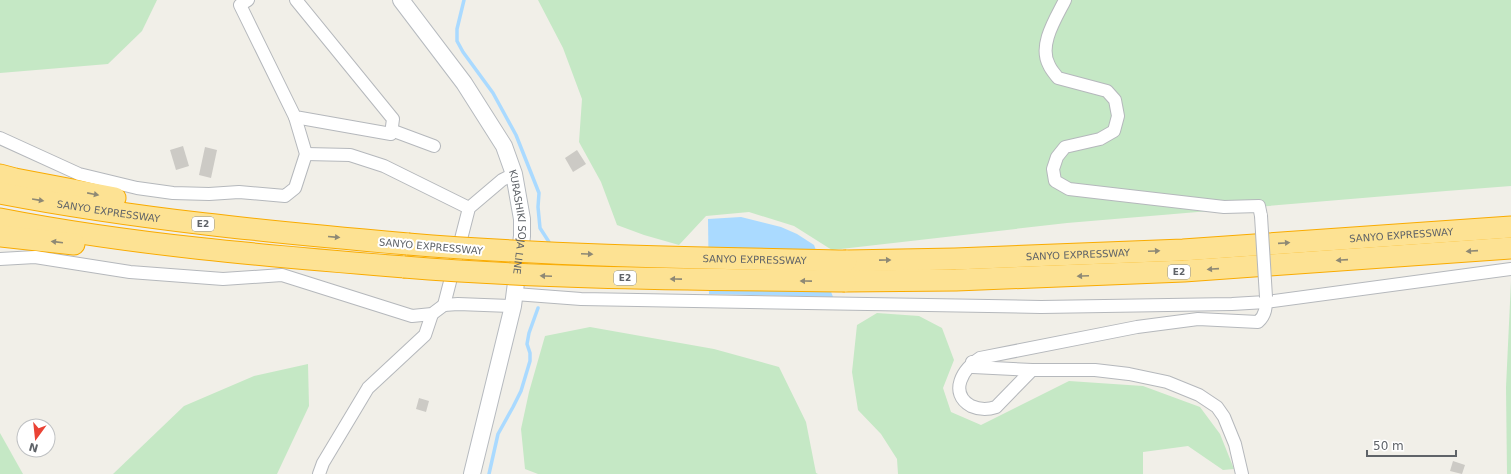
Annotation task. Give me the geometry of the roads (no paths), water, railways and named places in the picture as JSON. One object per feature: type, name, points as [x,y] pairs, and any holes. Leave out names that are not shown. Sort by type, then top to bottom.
[{"type":"highway","points":[[0,175],[309,235]]},
{"type":"highway","name":"SANYO EXPRESSWAY","points":[[0,194],[117,213],[220,226],[408,244],[489,250],[644,257],[956,280],[1168,272],[1511,248]]},
{"type":"highway","name":"SANYO EXPRESSWAY","points":[[0,219],[113,237],[306,259],[486,274],[621,278],[846,271],[963,259],[1183,250],[1511,226]]},
{"type":"highway","points":[[0,236],[140,252],[306,259]]},
{"type":"main road","name":"KURASHIKI SOJA LINE","points":[[401,0],[464,83],[504,146],[514,174],[522,219],[522,236],[514,300],[472,474]]},
{"type":"street","points":[[0,138],[79,174],[137,188],[173,193],[209,194],[239,192],[284,196],[295,188],[306,154],[294,117],[240,5],[248,0]]},
{"type":"street","points":[[294,117],[391,134],[393,119],[296,0]]},
{"type":"street","points":[[1032,370],[996,407],[988,410],[978,409],[963,400],[960,392],[962,378],[972,362],[980,358],[1145,326],[1198,319],[1258,322],[1263,318],[1266,310],[1261,216],[1259,206],[1224,207],[1084,191],[1068,189],[1056,181],[1053,169],[1057,157],[1065,147],[1100,139],[1114,131],[1118,116],[1115,100],[1107,90],[1058,78],[1048,64],[1046,48],[1050,30],[1065,0]]},
{"type":"street","points":[[391,130],[434,146]]},
{"type":"street","points":[[306,154],[350,155],[384,166],[469,208]]},
{"type":"street","points":[[444,305],[469,208],[502,180],[514,174]]},
{"type":"street","points":[[0,259],[35,258],[130,272],[223,279],[282,275],[412,316],[432,314],[444,305],[514,300],[581,299],[1041,307],[1232,304],[1511,270]]},
{"type":"street","points":[[319,474],[323,463],[368,388],[425,335],[432,314]]},
{"type":"street","points":[[972,362],[973,367],[1032,370],[1095,370],[1129,374],[1167,382],[1199,395],[1217,407],[1224,416],[1235,444],[1242,474]]},
{"type":"water","points":[[741,217],[781,227],[797,234],[814,245],[833,297],[709,294],[708,219]]},
{"type":"waterway","points":[[464,0],[457,29],[457,41],[463,52],[493,93],[516,135],[539,193],[538,207],[540,228],[549,242],[549,246]]},
{"type":"waterway","points":[[489,474],[498,434],[521,391],[530,361],[530,353],[527,344],[529,333],[538,308]]}]
